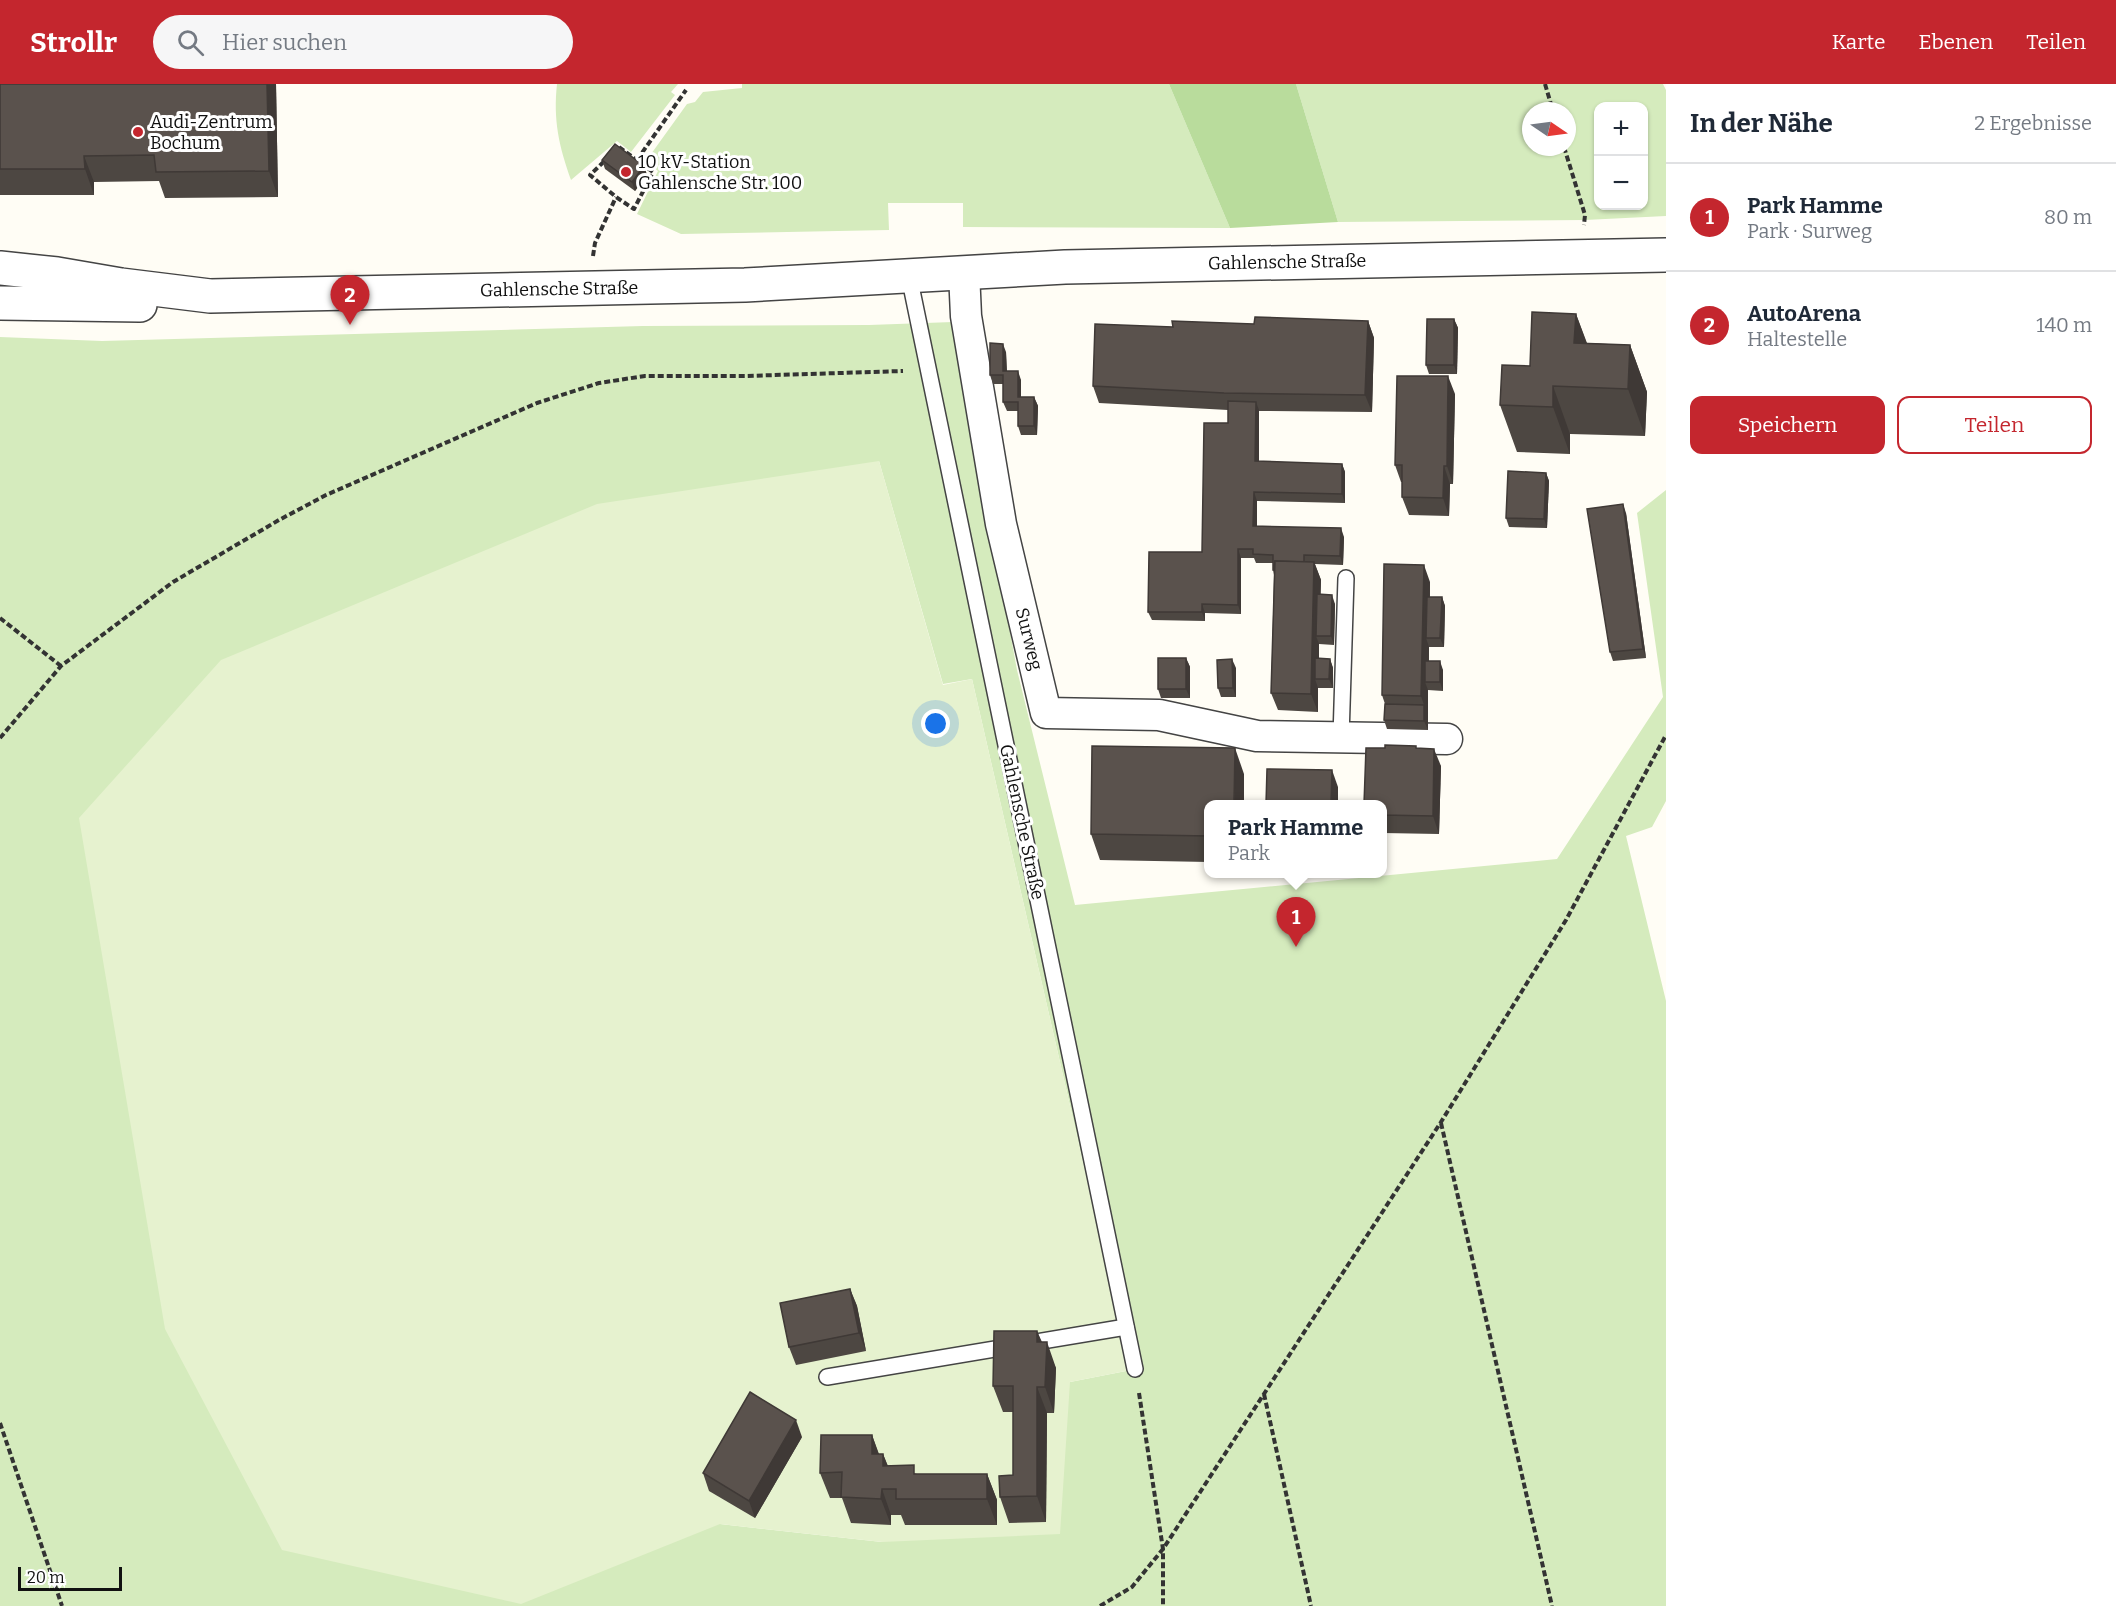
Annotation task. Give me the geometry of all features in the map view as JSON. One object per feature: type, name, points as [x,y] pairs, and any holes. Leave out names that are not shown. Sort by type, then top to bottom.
[{"type":"street","name":"Gahlensche Straße","points":[[0,268],[210,296],[745,285],[1065,267],[1666,255]]},
{"type":"street","name":"Surweg","points":[[964,272],[966,316],[1001,524],[1046,713],[1159,715],[1257,736],[1447,739]]},
{"type":"street","name":"Gahlensche Straße","points":[[0,303],[161,305],[210,296]]},
{"type":"lane","name":"Gahlensche Straße","points":[[909,276],[1135,1369]]},
{"type":"lane","points":[[1341,737],[1346,578]]},
{"type":"lane","points":[[827,1377],[1126,1327]]},
{"type":"path","points":[[1545,84],[1550,102]]},
{"type":"path","points":[[637,160],[686,90]]},
{"type":"path","points":[[619,147],[653,172],[634,209],[616,197],[591,175],[619,147]]},
{"type":"path","points":[[1567,156],[1585,214],[1584,255]]},
{"type":"path","points":[[586,289],[595,243],[616,197]]},
{"type":"path","points":[[0,738],[61,666],[173,582],[279,520],[411,457],[537,403],[599,383],[645,376],[745,376],[928,370]]},
{"type":"path","points":[[0,618],[61,666]]},
{"type":"path","points":[[1100,1606],[1132,1587],[1163,1549],[1441,1122],[1566,920],[1666,735]]},
{"type":"path","points":[[1441,1122],[1552,1606]]},
{"type":"path","points":[[1135,1369],[1163,1549],[1163,1606]]},
{"type":"path","points":[[1263,1394],[1311,1606]]},
{"type":"path","points":[[0,1423],[62,1606]]},
{"type":"green space","points":[[557,84],[678,84],[671,92],[675,95],[631,152],[617,141],[571,180],[558,133]]},
{"type":"green space","points":[[742,84],[1169,84],[1230,228],[963,227],[963,203],[888,203],[889,230],[681,234],[637,214],[658,171],[646,161],[687,104],[695,102],[703,92],[742,88]]},
{"type":"green space","points":[[1169,84],[1296,84],[1338,222],[1230,228]]},
{"type":"green space","points":[[1296,84],[1663,84],[1666,90],[1666,216],[1585,220],[1338,222]]},
{"type":"green space","points":[[953,322],[1017,670],[1075,905],[1358,878],[1387,878],[1387,875],[1557,859],[1663,697],[1637,513],[1666,490],[1666,801],[1652,827],[1626,836],[1666,1001],[1666,1606],[0,1606],[0,337],[102,341],[643,326],[869,325]],"holes":[[[879,461],[943,684],[972,679],[1107,1267],[1126,1371],[1070,1382],[882,1542],[720,1524]]]},
{"type":"green space","points":[[879,461],[943,685],[972,679],[1107,1267],[1126,1371],[1070,1382],[1060,1534],[882,1542],[720,1524],[521,1604],[282,1550],[165,1329],[79,818],[221,660],[597,504]]},
{"type":"building","name":"Audi-Zentrum Bochum","points":[[0,84],[267,84],[269,171],[156,172],[154,155],[84,156],[85,169],[0,169]]},
{"type":"building","points":[[615,144],[644,166],[632,182],[602,160]]},
{"type":"building","points":[[1532,312],[1576,314],[1574,343],[1630,345],[1628,389],[1553,386],[1553,407],[1500,405],[1502,365],[1530,366]]},
{"type":"building","points":[[1255,317],[1368,321],[1365,395],[1224,393],[1093,386],[1095,324],[1173,327],[1172,321],[1254,324]]},
{"type":"building","points":[[1427,319],[1454,319],[1454,365],[1426,365]]},
{"type":"building","points":[[990,343],[1003,344],[1003,371],[1018,371],[1018,397],[1034,397],[1034,426],[1018,426],[1018,402],[1003,402],[1003,375],[990,375]]},
{"type":"building","points":[[1397,376],[1448,376],[1447,466],[1444,466],[1443,498],[1402,497],[1402,465],[1395,465]]},
{"type":"building","points":[[1228,401],[1256,402],[1255,461],[1342,464],[1342,494],[1254,492],[1253,526],[1341,528],[1340,556],[1304,555],[1304,562],[1275,561],[1273,570],[1273,555],[1253,554],[1253,549],[1238,549],[1238,605],[1202,604],[1202,612],[1148,612],[1149,552],[1202,552],[1204,423],[1228,423]]},
{"type":"building","points":[[1508,471],[1546,473],[1544,519],[1506,518]]},
{"type":"building","points":[[1623,504],[1643,649],[1610,652],[1587,509]]},
{"type":"building","points":[[1275,561],[1314,562],[1311,694],[1271,693]]},
{"type":"building","points":[[1384,564],[1424,565],[1421,696],[1382,695]]},
{"type":"building","points":[[1317,594],[1332,595],[1331,636],[1316,636]]},
{"type":"building","points":[[1427,597],[1442,597],[1440,638],[1426,638]]},
{"type":"building","points":[[1158,658],[1186,658],[1186,689],[1158,689]]},
{"type":"building","points":[[1315,658],[1330,659],[1329,679],[1315,679]]},
{"type":"building","points":[[1232,659],[1233,688],[1218,688],[1217,660]]},
{"type":"building","points":[[1425,661],[1440,661],[1440,682],[1425,682]]},
{"type":"building","points":[[1385,704],[1424,705],[1424,721],[1384,720]]},
{"type":"building","points":[[1385,745],[1434,749],[1433,816],[1387,815],[1387,800],[1364,800],[1366,748],[1385,748]]},
{"type":"building","points":[[1092,746],[1235,748],[1234,800],[1204,800],[1204,836],[1091,834]]},
{"type":"building","points":[[1267,769],[1332,770],[1331,800],[1266,800]]},
{"type":"building","points":[[850,1289],[859,1333],[789,1347],[780,1303]]},
{"type":"building","points":[[994,1331],[1037,1331],[1037,1342],[1047,1342],[1045,1387],[1037,1387],[1037,1496],[1000,1497],[999,1476],[1013,1475],[1013,1386],[993,1386]]},
{"type":"building","points":[[750,1392],[796,1420],[749,1501],[703,1473]]},
{"type":"building","points":[[821,1435],[872,1435],[872,1454],[883,1454],[883,1466],[914,1465],[914,1474],[987,1474],[987,1499],[896,1499],[896,1489],[882,1489],[881,1499],[841,1497],[842,1472],[820,1473]]},
{"type":"place","name":"Audi-Zentrum Bochum","points":[[138,132]]},
{"type":"place","name":"10 kV-Station Gahlensche Str. 100","points":[[626,172]]},
{"type":"place","name":"AutoArena","points":[[350,325]]},
{"type":"place","name":"Park Hamme","points":[[1296,947]]}]
